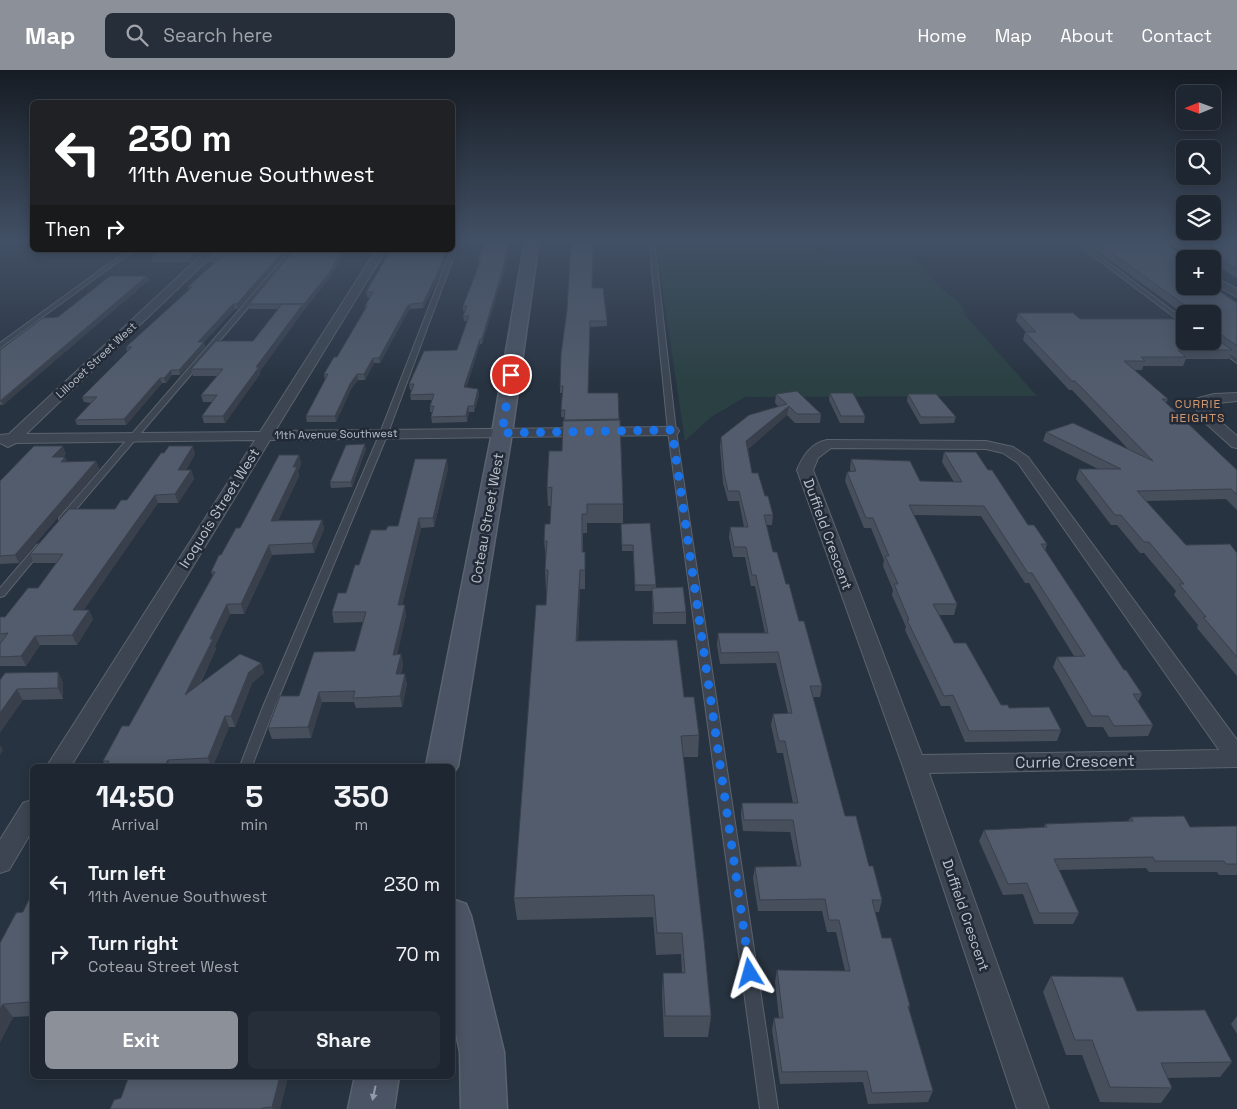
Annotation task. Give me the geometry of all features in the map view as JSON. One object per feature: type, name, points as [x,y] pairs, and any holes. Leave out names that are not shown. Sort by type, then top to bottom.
[{"type":"street","name":"Lillooet Street West","points":[[0,450],[6,438],[171,288]]},
{"type":"street","name":"Iroquois Street West","points":[[60,764],[357,288]]},
{"type":"street","name":"Coteau Street West","points":[[442,764],[502,433],[524,288]]},
{"type":"street","points":[[1237,398],[1214,398],[1200,402],[1206,416],[1237,444]]},
{"type":"street","name":"11th Avenue Southwest","points":[[6,438],[672,430]]},
{"type":"street","name":"Duffield Crescent","points":[[1033,1109],[914,764],[805,470],[810,456],[827,444],[986,445],[1008,450],[1023,460],[1237,758]]},
{"type":"street","name":"Currie Crescent","points":[[914,764],[1237,758]]},
{"type":"street","points":[[0,862],[30,813]]},
{"type":"street","points":[[455,930],[482,1052],[484,1109]]},
{"type":"street","points":[[370,1109],[376,1079]]},
{"type":"lane","points":[[0,346],[78,288]]},
{"type":"lane","points":[[57,527],[261,288]]},
{"type":"lane","points":[[247,764],[384,433],[439,288]]},
{"type":"lane","points":[[656,288],[672,430],[769,1109]]},
{"type":"lane","points":[[1139,288],[1176,316]]},
{"type":"lane","points":[[1221,349],[1237,361]]},
{"type":"lane","points":[[0,594],[44,542]]},
{"type":"green space","points":[[662,288],[942,288],[958,301],[966,313],[964,314],[1037,396],[745,397],[711,417],[685,441]]},
{"type":"building","points":[[94,288],[132,288],[0,401],[0,350],[43,318],[58,317]]},
{"type":"building","points":[[190,288],[251,288],[237,304],[233,304],[198,342],[204,342],[179,370],[171,370],[164,378],[160,378],[124,419],[75,420],[97,397],[82,397],[132,347],[126,347]]},
{"type":"building","points":[[262,288],[317,288],[304,304],[249,304]]},
{"type":"building","points":[[368,288],[430,288],[423,303],[410,304],[407,307],[379,358],[373,358],[364,374],[357,374],[350,384],[335,416],[306,416],[328,374],[324,374],[334,357],[337,357],[367,306],[365,306],[373,292],[366,292]]},
{"type":"building","points":[[470,288],[497,288],[482,339],[480,339],[464,387],[478,389],[474,406],[468,406],[466,416],[431,417],[434,406],[430,406],[434,394],[410,395],[414,384],[409,384],[424,351],[457,350],[469,316],[463,316],[467,306],[463,306]]},
{"type":"building","points":[[568,288],[603,288],[607,321],[590,321],[588,393],[618,393],[619,419],[564,420],[565,410],[561,410],[563,386],[560,386],[561,354]]},
{"type":"building","points":[[1161,288],[1176,288],[1176,295],[1221,295],[1221,292],[1237,303],[1237,346],[1221,334],[1221,305],[1184,305]]},
{"type":"building","points":[[282,304],[303,304],[256,367],[259,367],[223,416],[202,416],[217,395],[201,395],[223,369],[191,369],[216,341],[253,341]]},
{"type":"building","points":[[1018,313],[1073,313],[1080,319],[1176,319],[1176,350],[1186,357],[1141,357],[1145,361],[1124,361],[1168,399],[1162,399],[1237,470],[1237,495],[1231,489],[1137,491],[1186,545],[1230,544],[1237,553],[1237,657],[1203,617],[1206,617],[1179,584],[1184,584],[1149,542],[1144,542],[1121,515],[1115,515],[1079,469],[1121,469],[1046,432],[1073,423],[1153,461],[1025,332],[1036,332]]},
{"type":"building","points":[[1221,342],[1232,350],[1221,350]]},
{"type":"building","points":[[797,391],[821,414],[797,414],[789,406],[746,441],[752,473],[758,473],[765,496],[768,496],[773,515],[764,515],[773,552],[777,552],[786,584],[789,584],[799,621],[804,621],[822,686],[810,686],[845,816],[856,816],[869,866],[873,866],[882,900],[872,900],[882,938],[891,938],[910,1006],[908,1006],[933,1091],[872,1093],[867,1071],[782,1072],[774,1018],[783,1018],[777,970],[850,971],[839,920],[829,920],[825,899],[760,900],[755,867],[801,866],[793,820],[744,820],[742,803],[798,803],[785,741],[779,741],[773,714],[792,713],[778,652],[721,653],[718,633],[768,633],[756,575],[752,575],[746,547],[734,547],[730,527],[748,527],[739,491],[728,491],[724,473],[721,437],[749,415],[787,404],[776,394]]},
{"type":"building","points":[[830,393],[853,393],[865,416],[841,416]]},
{"type":"building","points":[[908,394],[936,394],[956,417],[921,417]]},
{"type":"building","points":[[620,420],[623,504],[587,504],[587,514],[582,514],[582,552],[585,552],[585,570],[580,570],[576,641],[677,640],[684,697],[694,697],[699,735],[681,736],[711,1016],[665,1016],[663,973],[685,973],[682,933],[657,933],[654,895],[514,898],[536,605],[546,605],[548,570],[545,570],[547,541],[544,541],[545,524],[550,524],[552,487],[547,488],[549,451],[562,451],[563,421]]},
{"type":"building","points":[[365,444],[351,482],[330,482],[346,445]]},
{"type":"building","points":[[34,446],[63,446],[52,457],[65,457],[61,462],[96,461],[15,555],[0,556],[0,481]]},
{"type":"building","points":[[169,446],[193,446],[178,470],[191,470],[175,494],[155,495],[73,610],[89,610],[72,635],[35,636],[21,656],[0,657],[0,644],[8,633],[0,634],[0,617],[5,617],[28,588],[38,588],[63,554],[30,554],[69,509],[115,509],[121,500],[127,500],[161,453],[164,453]]},
{"type":"building","points":[[944,452],[976,452],[988,470],[992,470],[1028,525],[1034,525],[1047,544],[1041,544],[1124,670],[1126,670],[1142,694],[1133,694],[1153,725],[1114,726],[1108,716],[1092,716],[1057,657],[1085,656],[1032,573],[1028,573],[984,506],[909,505],[957,604],[933,604],[954,643],[966,643],[1001,705],[1008,705],[1009,708],[1049,707],[1061,730],[969,731],[953,695],[944,696],[907,620],[909,620],[894,584],[898,584],[885,556],[889,556],[873,518],[866,518],[847,472],[856,471],[851,459],[910,461],[920,481],[962,482]]},
{"type":"building","points":[[279,455],[299,455],[293,467],[297,467],[271,521],[322,520],[312,543],[269,545],[241,604],[227,604],[210,639],[213,639],[185,695],[240,654],[261,663],[249,672],[231,716],[225,716],[208,758],[168,760],[165,764],[107,764],[109,761],[103,761],[122,726],[129,726],[215,572],[211,572],[219,555],[221,555],[236,528],[240,528]]},
{"type":"building","points":[[415,459],[447,459],[433,518],[419,518],[398,605],[405,605],[393,655],[401,654],[396,674],[405,674],[400,696],[353,698],[355,691],[319,692],[308,727],[268,728],[280,696],[299,696],[314,652],[355,651],[366,612],[332,612],[338,593],[346,593],[355,565],[359,565],[371,530],[386,530],[388,526],[398,526]]},
{"type":"building","points":[[650,523],[656,585],[635,585],[633,545],[622,545],[621,524]]},
{"type":"building","points":[[683,587],[686,612],[654,613],[652,588]]},
{"type":"building","points":[[58,672],[58,688],[17,689],[0,713],[0,680],[5,673]]},
{"type":"building","points":[[1184,816],[1190,827],[1237,826],[1237,864],[1226,864],[1224,861],[1155,861],[1153,857],[1054,859],[1079,913],[1039,913],[1027,883],[1008,884],[984,830],[1047,827],[1045,824],[1133,821],[1131,817]]},
{"type":"building","points":[[30,897],[30,1002],[3,1004],[0,1009],[0,943],[16,913],[23,912]]},
{"type":"building","points":[[1051,976],[1123,977],[1137,1011],[1205,1010],[1232,1062],[1161,1063],[1172,1088],[1110,1087],[1092,1040],[1075,1040]]},
{"type":"building","points":[[128,1079],[279,1079],[272,1107],[262,1109],[110,1109],[114,1100],[121,1098]]},
{"type":"district","name":"CURRIE HEIGHTS","points":[[1198,411]]},
{"type":"route","points":[[511,375],[502,433],[672,430],[750,973]]}]
